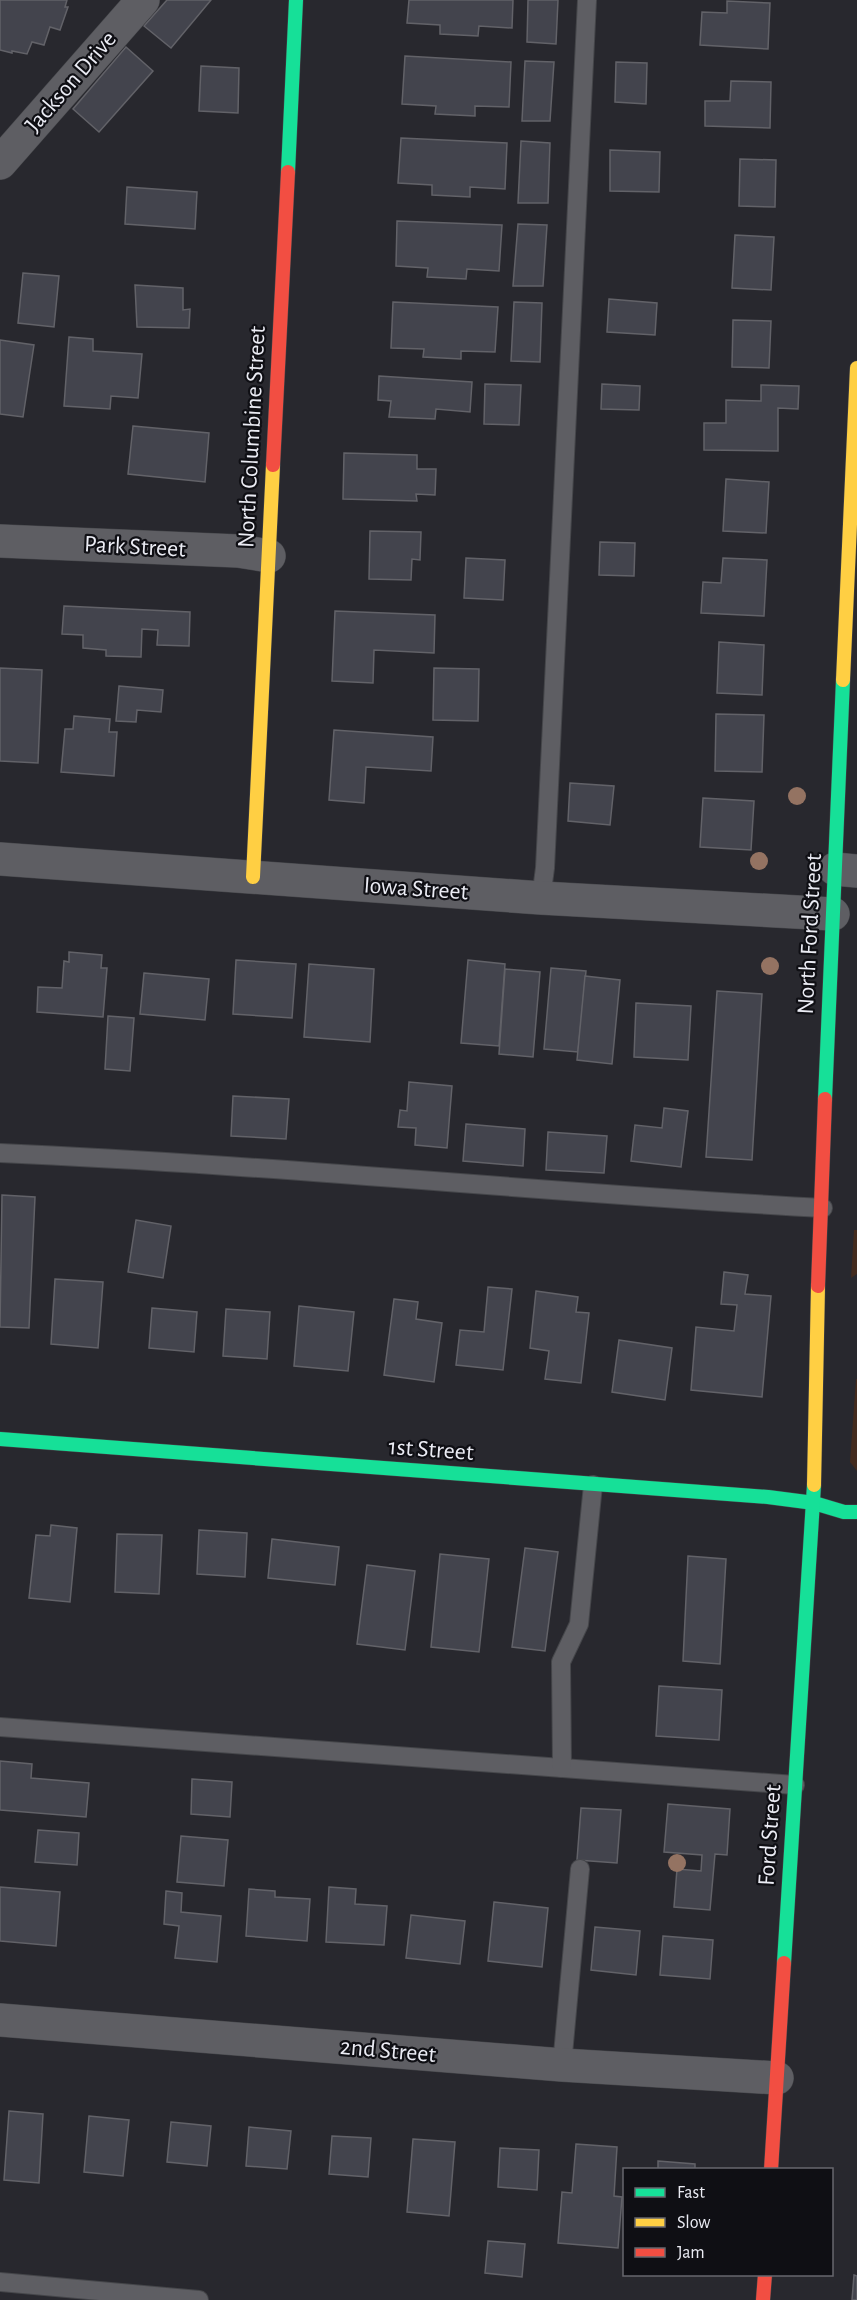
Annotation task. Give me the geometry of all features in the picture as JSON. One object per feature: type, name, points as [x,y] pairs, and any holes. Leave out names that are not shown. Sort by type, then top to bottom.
[{"type":"street","name":"Jackson Drive","points":[[0,163],[143,0]]},
{"type":"street","name":"North Columbine Street","points":[[253,877],[296,0]]},
{"type":"street","name":"North Ford Street","points":[[814,1503],[818,1299],[833,914],[846,870],[857,368]]},
{"type":"street","name":"Park Street","points":[[0,541],[238,551],[269,556]]},
{"type":"street","name":"Iowa Street","points":[[0,859],[541,898],[833,914]]},
{"type":"street","name":"1st Street","points":[[0,1439],[768,1497],[814,1503],[844,1512],[857,1512]]},
{"type":"street","name":"Ford Street","points":[[771,2168],[814,1503]]},
{"type":"street","name":"2nd Street","points":[[0,2020],[562,2065],[777,2078]]},
{"type":"street","points":[[763,2300],[765,2276]]},
{"type":"lane","points":[[541,898],[545,868],[587,0]]},
{"type":"lane","points":[[0,1153],[131,1159],[522,1189],[823,1208]]},
{"type":"lane","points":[[562,1768],[561,1662],[579,1624],[593,1485]]},
{"type":"lane","points":[[0,1727],[795,1785]]},
{"type":"lane","points":[[562,2065],[580,1869]]},
{"type":"lane","points":[[0,2282],[199,2300]]},
{"type":"shaded area","points":[[854,1230],[857,1230],[857,1274],[851,1278]]},
{"type":"shaded area","points":[[857,1379],[857,1471],[850,1462]]},
{"type":"building","points":[[0,0],[67,0],[65,7],[68,7],[60,30],[50,27],[44,45],[32,42],[27,54],[12,51],[12,53],[0,50]]},
{"type":"building","points":[[167,0],[211,0],[171,48],[144,26]]},
{"type":"building","points":[[409,0],[513,0],[512,28],[479,26],[478,36],[440,34],[440,25],[407,23]]},
{"type":"building","points":[[528,0],[558,0],[556,44],[527,42]]},
{"type":"building","points":[[727,1],[770,3],[768,49],[700,45],[702,12],[727,13]]},
{"type":"building","points":[[126,47],[153,71],[99,132],[73,109]]},
{"type":"building","points":[[405,56],[511,62],[509,107],[475,106],[475,116],[435,114],[436,106],[402,104]]},
{"type":"building","points":[[525,61],[554,62],[550,121],[522,121]]},
{"type":"building","points":[[616,62],[647,63],[646,104],[615,102]]},
{"type":"building","points":[[201,66],[239,68],[238,113],[199,111]]},
{"type":"building","points":[[731,81],[771,82],[770,128],[705,126],[705,101],[730,101]]},
{"type":"building","points":[[401,138],[507,143],[505,189],[470,187],[470,197],[432,195],[432,185],[398,183]]},
{"type":"building","points":[[521,141],[550,143],[548,203],[518,203]]},
{"type":"building","points":[[610,150],[660,152],[659,192],[610,191]]},
{"type":"building","points":[[740,159],[776,160],[775,207],[739,206]]},
{"type":"building","points":[[127,187],[197,192],[195,229],[125,224]]},
{"type":"building","points":[[397,221],[502,225],[499,271],[467,269],[466,279],[427,277],[428,268],[396,266]]},
{"type":"building","points":[[518,224],[547,225],[543,286],[513,286]]},
{"type":"building","points":[[735,235],[774,237],[771,290],[732,288]]},
{"type":"building","points":[[23,273],[59,276],[54,327],[18,323]]},
{"type":"building","points":[[135,285],[183,288],[183,310],[190,309],[189,328],[137,327]]},
{"type":"building","points":[[609,299],[657,303],[655,335],[607,332]]},
{"type":"building","points":[[393,302],[498,307],[495,352],[461,351],[461,359],[423,357],[424,349],[391,348]]},
{"type":"building","points":[[514,302],[542,303],[540,362],[511,361]]},
{"type":"building","points":[[733,320],[771,321],[769,368],[732,367]]},
{"type":"building","points":[[69,337],[93,339],[93,351],[142,354],[138,398],[111,396],[110,409],[64,406]]},
{"type":"building","points":[[0,340],[34,345],[23,417],[0,414]]},
{"type":"building","points":[[379,376],[472,382],[470,412],[436,409],[435,419],[389,417],[391,401],[378,400]]},
{"type":"building","points":[[485,384],[521,385],[519,425],[484,424]]},
{"type":"building","points":[[602,384],[640,386],[639,410],[601,409]]},
{"type":"building","points":[[761,385],[799,386],[798,409],[778,408],[778,451],[704,450],[704,423],[726,423],[726,400],[761,401]]},
{"type":"building","points":[[133,426],[209,433],[205,482],[128,474]]},
{"type":"building","points":[[344,453],[417,455],[417,469],[436,469],[435,495],[416,494],[417,501],[343,499]]},
{"type":"building","points":[[726,479],[769,482],[766,533],[723,531]]},
{"type":"building","points":[[370,531],[421,532],[420,560],[412,559],[411,580],[369,579]]},
{"type":"building","points":[[600,542],[635,543],[634,576],[599,575]]},
{"type":"building","points":[[466,558],[505,560],[503,600],[464,598]]},
{"type":"building","points":[[723,558],[767,560],[764,616],[701,613],[703,582],[721,583]]},
{"type":"building","points":[[64,606],[190,612],[189,646],[157,645],[158,630],[142,629],[141,657],[106,656],[106,650],[83,648],[83,635],[62,634]]},
{"type":"building","points":[[335,611],[435,615],[434,653],[374,650],[373,683],[332,681]]},
{"type":"building","points":[[719,642],[764,645],[762,695],[717,693]]},
{"type":"building","points":[[0,668],[42,670],[38,763],[0,761]]},
{"type":"building","points":[[434,668],[479,669],[478,721],[433,720]]},
{"type":"building","points":[[119,686],[163,690],[161,712],[137,710],[136,722],[116,721]]},
{"type":"building","points":[[716,714],[764,715],[762,772],[715,771]]},
{"type":"building","points":[[74,716],[110,719],[109,732],[117,732],[114,776],[61,772],[65,729],[73,729]]},
{"type":"building","points":[[334,730],[433,737],[431,771],[366,767],[364,803],[329,800]]},
{"type":"building","points":[[570,783],[614,786],[610,825],[568,821]]},
{"type":"building","points":[[703,798],[754,801],[751,850],[700,847]]},
{"type":"building","points":[[69,952],[102,955],[101,968],[107,968],[103,1017],[37,1012],[38,987],[62,988],[64,961],[69,962]]},
{"type":"building","points":[[236,960],[296,964],[292,1018],[233,1014]]},
{"type":"building","points":[[468,960],[505,964],[499,1046],[461,1043]]},
{"type":"building","points":[[309,964],[374,969],[370,1042],[304,1037]]},
{"type":"building","points":[[551,968],[586,971],[578,1052],[544,1049]]},
{"type":"building","points":[[505,969],[540,972],[533,1057],[499,1054]]},
{"type":"building","points":[[144,973],[209,979],[205,1020],[140,1014]]},
{"type":"building","points":[[585,976],[620,980],[612,1064],[577,1060]]},
{"type":"building","points":[[717,991],[762,994],[752,1160],[706,1157]]},
{"type":"building","points":[[636,1003],[691,1006],[688,1060],[634,1057]]},
{"type":"building","points":[[108,1016],[134,1018],[130,1071],[105,1069]]},
{"type":"building","points":[[409,1082],[452,1086],[447,1148],[415,1145],[416,1128],[398,1127],[400,1110],[407,1111]]},
{"type":"building","points":[[233,1096],[289,1099],[286,1139],[231,1136]]},
{"type":"building","points":[[664,1108],[688,1111],[681,1167],[631,1161],[635,1125],[662,1128]]},
{"type":"building","points":[[466,1124],[525,1129],[523,1166],[463,1161]]},
{"type":"building","points":[[548,1132],[607,1136],[604,1173],[546,1170]]},
{"type":"building","points":[[2,1195],[35,1197],[29,1328],[0,1327]]},
{"type":"building","points":[[136,1220],[171,1226],[163,1278],[128,1272]]},
{"type":"building","points":[[724,1272],[748,1275],[745,1294],[771,1296],[762,1397],[691,1390],[696,1327],[734,1331],[737,1305],[721,1304]]},
{"type":"building","points":[[55,1279],[103,1282],[98,1348],[51,1344]]},
{"type":"building","points":[[488,1287],[512,1289],[503,1370],[456,1365],[460,1330],[484,1332]]},
{"type":"building","points":[[536,1291],[578,1297],[576,1312],[589,1313],[581,1383],[545,1379],[549,1351],[530,1348]]},
{"type":"building","points":[[394,1299],[418,1302],[416,1319],[442,1323],[434,1382],[384,1375]]},
{"type":"building","points":[[299,1306],[354,1312],[348,1371],[294,1366]]},
{"type":"building","points":[[152,1308],[197,1312],[194,1352],[149,1348]]},
{"type":"building","points":[[226,1309],[270,1312],[267,1359],[223,1356]]},
{"type":"building","points":[[619,1340],[672,1348],[665,1400],[612,1392]]},
{"type":"building","points":[[51,1525],[77,1528],[70,1602],[29,1598],[36,1535],[50,1536]]},
{"type":"building","points":[[199,1530],[247,1533],[245,1577],[197,1574]]},
{"type":"building","points":[[117,1534],[162,1535],[159,1594],[115,1592]]},
{"type":"building","points":[[272,1539],[339,1547],[335,1585],[268,1578]]},
{"type":"building","points":[[525,1548],[558,1552],[545,1651],[512,1647]]},
{"type":"building","points":[[440,1554],[489,1559],[479,1652],[431,1647]]},
{"type":"building","points":[[688,1556],[726,1559],[720,1664],[683,1661]]},
{"type":"building","points":[[367,1565],[415,1571],[405,1650],[357,1644]]},
{"type":"building","points":[[659,1686],[722,1690],[719,1740],[656,1736]]},
{"type":"building","points":[[0,1761],[32,1764],[31,1778],[89,1783],[86,1817],[0,1810]]},
{"type":"building","points":[[192,1779],[232,1782],[230,1817],[191,1814]]},
{"type":"building","points":[[668,1804],[730,1809],[727,1855],[715,1854],[710,1910],[674,1907],[677,1869],[701,1871],[702,1855],[664,1852]]},
{"type":"building","points":[[581,1808],[621,1810],[617,1863],[577,1860]]},
{"type":"building","points":[[38,1830],[79,1833],[77,1865],[35,1862]]},
{"type":"building","points":[[181,1836],[228,1840],[224,1886],[177,1882]]},
{"type":"building","points":[[0,1887],[60,1892],[56,1946],[0,1941]]},
{"type":"building","points":[[329,1887],[356,1889],[355,1904],[387,1906],[384,1945],[326,1942]]},
{"type":"building","points":[[249,1889],[275,1891],[275,1897],[310,1899],[307,1941],[246,1936]]},
{"type":"building","points":[[166,1891],[182,1893],[181,1912],[221,1916],[217,1962],[175,1958],[179,1926],[164,1924]]},
{"type":"building","points":[[494,1902],[548,1908],[542,1967],[488,1961]]},
{"type":"building","points":[[411,1915],[465,1921],[460,1964],[406,1958]]},
{"type":"building","points":[[595,1927],[640,1931],[636,1975],[591,1970]]},
{"type":"building","points":[[663,1936],[713,1940],[710,1979],[660,1975]]},
{"type":"building","points":[[9,2111],[43,2114],[39,2183],[4,2180]]},
{"type":"building","points":[[89,2116],[129,2120],[123,2176],[84,2172]]},
{"type":"building","points":[[171,2122],[211,2126],[207,2166],[167,2162]]},
{"type":"building","points":[[249,2127],[291,2131],[287,2169],[246,2166]]},
{"type":"building","points":[[332,2136],[371,2138],[368,2177],[329,2174]]},
{"type":"building","points":[[413,2139],[455,2142],[449,2216],[407,2212]]},
{"type":"building","points":[[576,2144],[617,2147],[614,2196],[622,2197],[618,2248],[558,2243],[562,2192],[572,2193]]},
{"type":"building","points":[[500,2148],[539,2150],[537,2190],[498,2187]]},
{"type":"building","points":[[658,2161],[695,2164],[695,2168],[658,2168]]},
{"type":"building","points":[[488,2241],[525,2244],[522,2277],[485,2273]]},
{"type":"building","points":[[854,2275],[857,2276],[857,2300],[852,2300]]},
{"type":"traffic: fast","points":[[288,172],[296,0]]},
{"type":"traffic: fast","points":[[825,1099],[843,680]]},
{"type":"traffic: fast","points":[[0,1439],[768,1497],[814,1503],[844,1512],[857,1512]]},
{"type":"traffic: fast","points":[[784,1963],[814,1485]]},
{"type":"traffic: slow","points":[[843,680],[857,368]]},
{"type":"traffic: slow","points":[[253,877],[273,465]]},
{"type":"traffic: slow","points":[[814,1485],[818,1286]]},
{"type":"traffic: jam","points":[[273,465],[288,172]]},
{"type":"traffic: jam","points":[[818,1286],[825,1099]]},
{"type":"traffic: jam","points":[[771,2168],[784,1963]]},
{"type":"traffic: jam","points":[[763,2300],[765,2276]]}]
